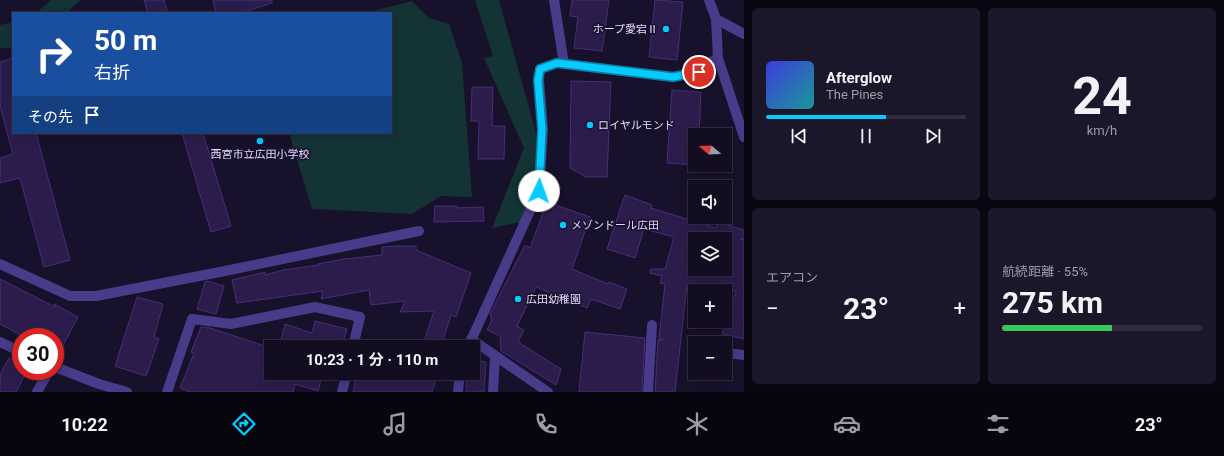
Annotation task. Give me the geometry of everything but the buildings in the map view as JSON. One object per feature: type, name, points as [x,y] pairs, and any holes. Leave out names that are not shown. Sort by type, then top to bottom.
[{"type":"street","points":[[554,0],[564,64]]},
{"type":"street","points":[[709,0],[716,19],[718,58],[740,115],[744,137]]},
{"type":"street","points":[[716,19],[744,34]]},
{"type":"street","points":[[470,340],[539,191],[542,129],[538,80],[540,69],[557,63],[673,77],[699,72],[718,58]]},
{"type":"street","points":[[0,264],[70,296],[96,296],[228,271],[419,231]]},
{"type":"street","points":[[167,392],[192,319],[231,324],[315,307],[360,317],[355,340]]},
{"type":"street","points":[[648,392],[652,325]]},
{"type":"street","points":[[0,342],[12,348]]},
{"type":"street","points":[[480,348],[495,356],[548,392]]},
{"type":"street","points":[[732,354],[744,355]]},
{"type":"street","points":[[494,392],[495,356]]},
{"type":"street","points":[[64,370],[99,384],[127,392]]},
{"type":"street","points":[[37,392],[44,380]]},
{"type":"street","points":[[342,392],[345,380]]},
{"type":"street","points":[[458,392],[459,380]]},
{"type":"green space","points":[[51,0],[81,0],[67,12],[37,12]]},
{"type":"green space","points":[[475,0],[499,0],[540,147],[531,203],[521,222],[492,228],[524,148],[484,58],[493,56]]},
{"type":"green space","points":[[412,1],[429,18],[449,24],[462,63],[472,197],[441,196],[412,214],[312,209],[289,134],[392,134],[392,12],[369,12]]},
{"type":"green space","points":[[12,22],[12,48],[0,48],[0,25]]},
{"type":"place","name":"ホープ愛宕Ⅱ","points":[[666,29]]},
{"type":"place","name":"ロイヤルモンド","points":[[590,125]]},
{"type":"place","name":"西宮市立広田小学校","points":[[260,141]]},
{"type":"place","name":"メゾンドール広田","points":[[563,225]]},
{"type":"place","name":"広田幼稚園","points":[[518,299]]},
{"type":"route","points":[[539,191],[542,129],[538,80],[540,69],[557,63],[673,77],[699,72]]}]
